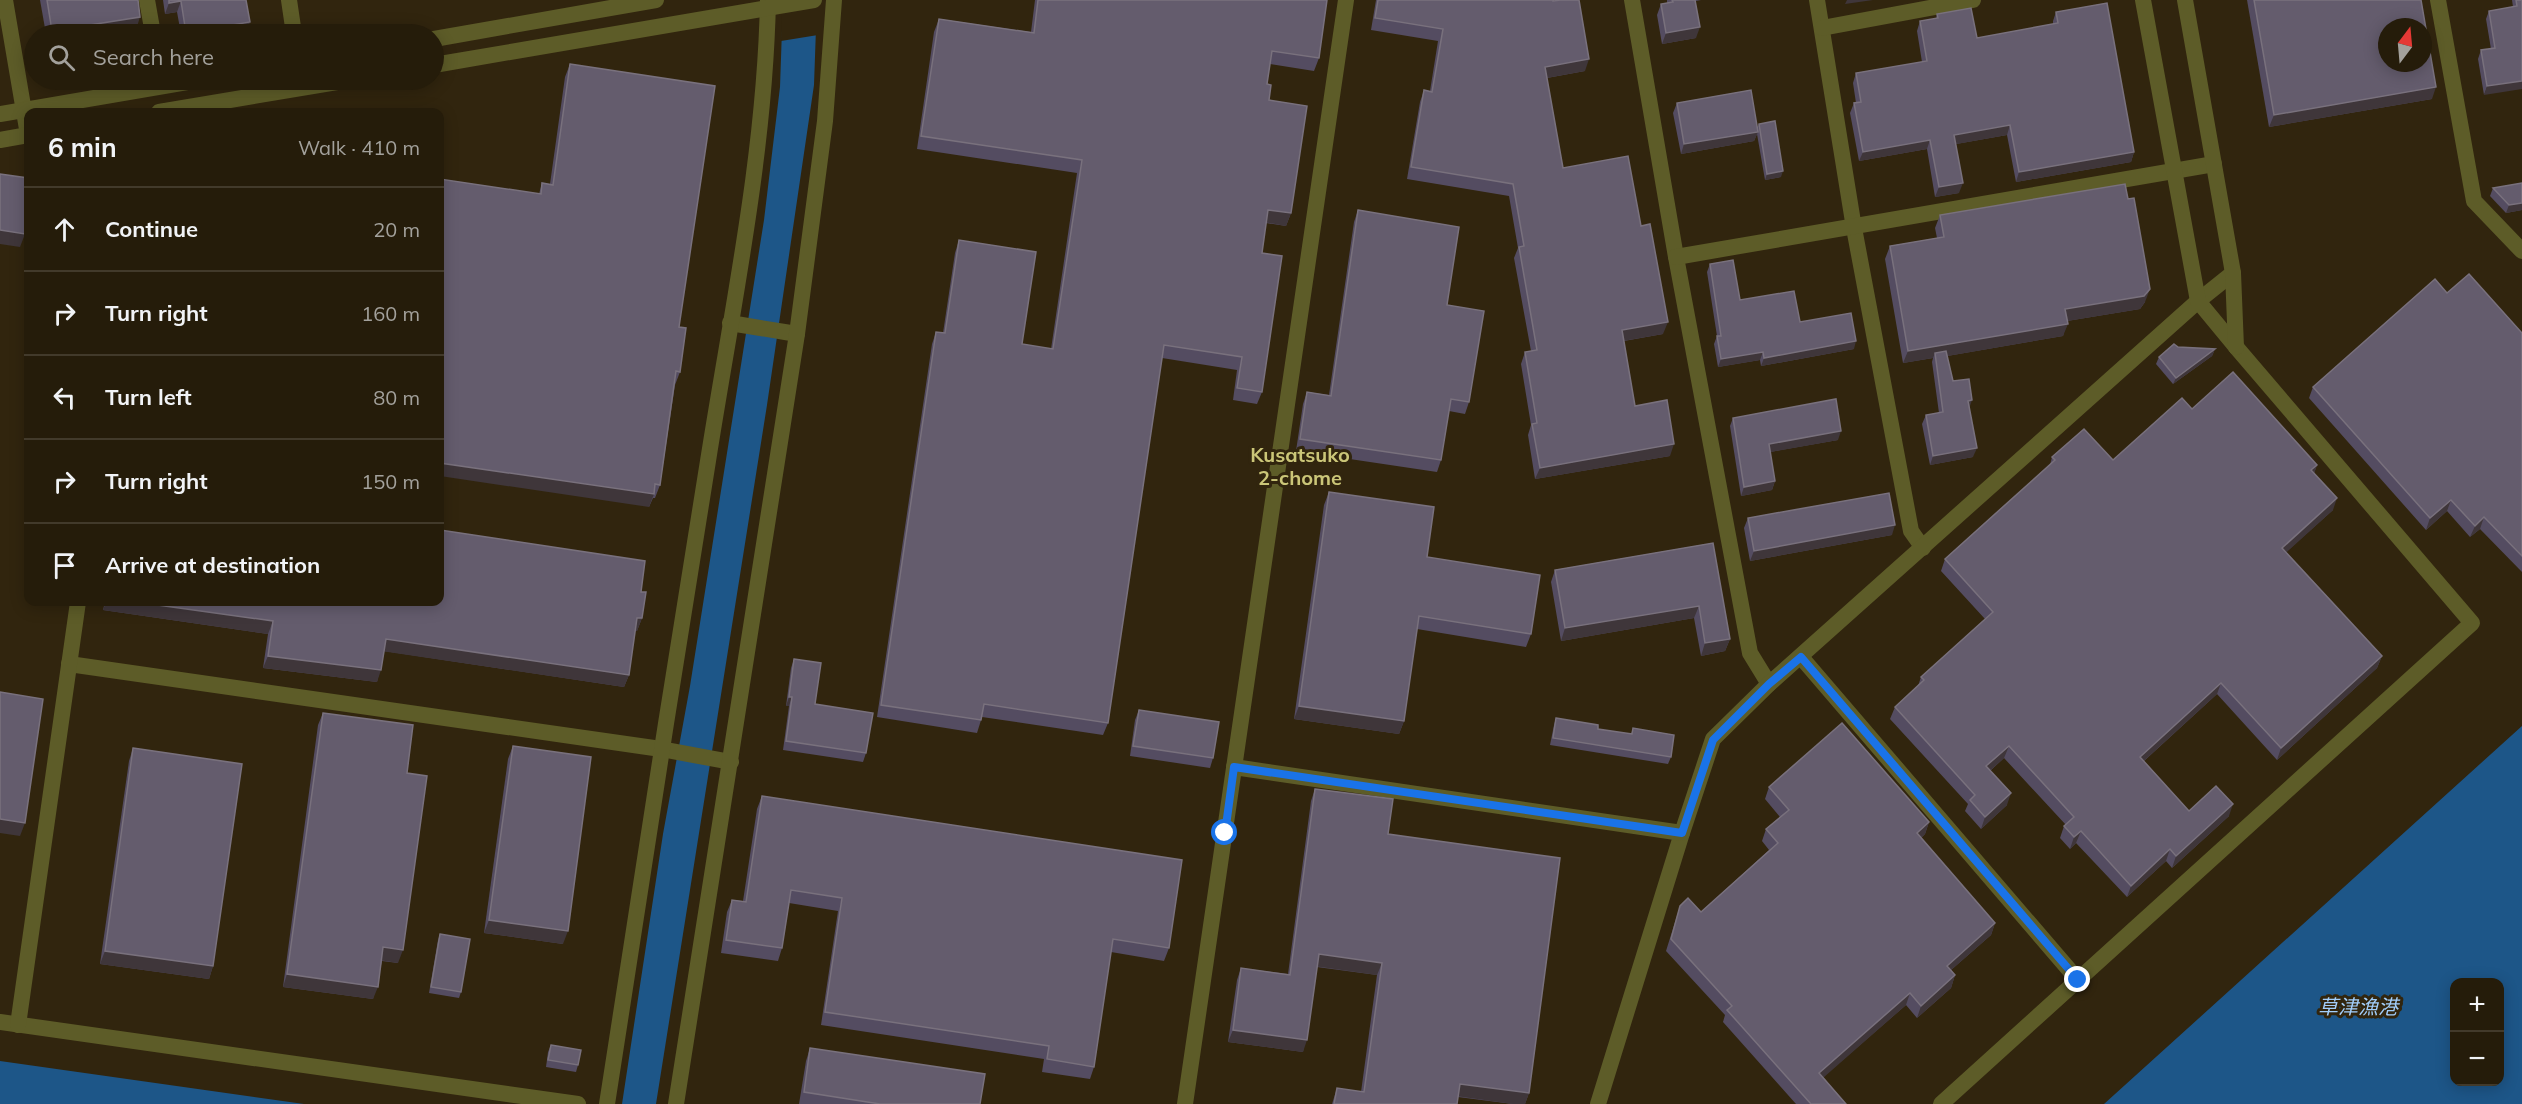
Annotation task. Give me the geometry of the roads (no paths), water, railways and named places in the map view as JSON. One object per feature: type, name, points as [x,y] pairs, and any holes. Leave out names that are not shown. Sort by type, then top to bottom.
[{"type":"street","points":[[5,0],[24,115]]},
{"type":"street","points":[[147,0],[151,24]]},
{"type":"street","points":[[289,0],[293,24]]},
{"type":"street","points":[[444,37],[573,7],[656,0]]},
{"type":"street","points":[[444,63],[772,4],[814,0]]},
{"type":"street","points":[[676,1104],[724,761],[825,121],[834,0]]},
{"type":"street","points":[[1185,1104],[1346,0]]},
{"type":"street","points":[[1632,0],[1676,257],[1750,653],[1769,684]]},
{"type":"street","points":[[1816,0],[1854,228],[1911,531],[1923,548]]},
{"type":"street","points":[[1822,28],[1920,5],[1973,0]]},
{"type":"street","points":[[1941,1104],[2472,623],[2198,301],[2143,0]]},
{"type":"street","points":[[2186,0],[2233,273],[2236,347]]},
{"type":"street","points":[[2438,0],[2474,201],[2522,251]]},
{"type":"street","points":[[607,1104],[737,324],[772,4]]},
{"type":"street","points":[[33,108],[125,90]]},
{"type":"street","points":[[183,108],[290,90]]},
{"type":"street","points":[[0,114],[23,110]]},
{"type":"street","points":[[0,140],[24,136]]},
{"type":"street","points":[[1676,257],[2214,164]]},
{"type":"street","points":[[1598,1104],[1713,740],[1769,684],[2198,301],[2233,273]]},
{"type":"street","points":[[737,324],[790,333]]},
{"type":"street","points":[[18,1025],[77,606]]},
{"type":"street","points":[[1801,657],[2078,980]]},
{"type":"street","points":[[69,664],[667,750],[724,761]]},
{"type":"street","points":[[1234,767],[1682,833]]},
{"type":"street","points":[[0,1022],[578,1104]]},
{"type":"water","points":[[783,0],[817,0],[814,85],[767,405],[656,1104],[622,1104],[663,834],[690,686],[764,220],[780,87]]},
{"type":"water","name":"草津漁港","points":[[2522,726],[2522,1104],[2104,1104]]},
{"type":"water","points":[[0,1061],[304,1104],[0,1104]]},
{"type":"district","name":"Kusatsuko 2-chome","points":[[1300,466]]}]
